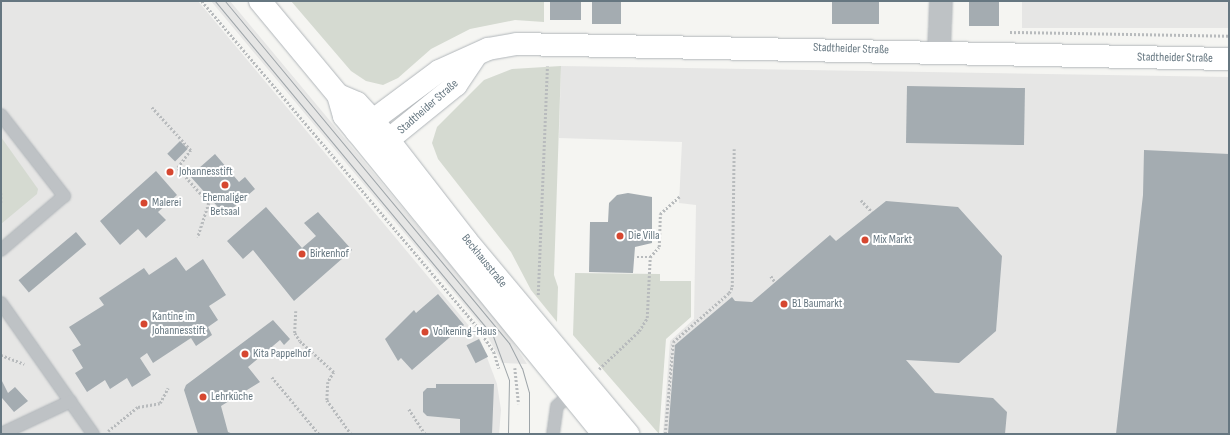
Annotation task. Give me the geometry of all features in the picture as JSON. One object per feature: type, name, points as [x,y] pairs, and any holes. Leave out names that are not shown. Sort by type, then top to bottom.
[{"type":"street","name":"Beckhausstraße","points":[[260,1],[338,95],[357,103],[365,126],[381,147],[578,387],[628,434]]},
{"type":"street","points":[[939,51],[941,1]]},
{"type":"street","name":"Stadtheider Straße","points":[[365,126],[439,71],[501,45],[548,44],[939,51],[1229,59]]},
{"type":"street","name":"Stadtheider Straße","points":[[381,147],[456,85],[476,55]]},
{"type":"street","name":"Beckhausstraße","points":[[381,147],[537,325],[578,387],[603,434]]},
{"type":"lane","points":[[1,115],[64,196],[1,250]]},
{"type":"lane","points":[[1,303],[93,434]]},
{"type":"lane","points":[[553,434],[556,409],[578,387]]},
{"type":"lane","points":[[1,434],[71,401]]},
{"type":"path","points":[[202,1],[478,328],[494,352],[499,368]]},
{"type":"path","points":[[537,325],[548,44]]},
{"type":"path","points":[[152,107],[191,150],[178,168],[210,203],[198,237]]},
{"type":"path","points":[[665,434],[673,342],[729,294],[732,287],[734,149]]},
{"type":"path","points":[[1,193],[1,203]]},
{"type":"path","points":[[578,387],[643,326],[649,312],[650,257],[659,247],[660,214],[680,196]]},
{"type":"path","points":[[861,200],[872,212]]},
{"type":"path","points":[[638,257],[650,257]]},
{"type":"path","points":[[771,276],[775,282]]},
{"type":"path","points":[[296,311],[295,333],[300,341],[334,372],[327,386],[327,400],[350,434]]},
{"type":"path","points":[[515,368],[520,404]]},
{"type":"path","points":[[272,377],[319,434]]},
{"type":"path","points":[[106,432],[138,407],[160,403],[168,388]]},
{"type":"path","points":[[409,409],[425,434]]},
{"type":"shaded area","name":"Johannesstift","points":[[1,1],[198,1],[480,339],[497,384],[501,410],[499,434],[1,434]]},
{"type":"shaded area","points":[[211,1],[230,1],[507,333],[527,364],[502,363],[482,326]]},
{"type":"shaded area","points":[[291,1],[544,1],[544,22],[515,20],[470,29],[431,49],[398,78],[383,85],[366,81],[351,71]]},
{"type":"shaded area","points":[[1022,1],[1229,1],[1229,28],[1022,28]]},
{"type":"shaded area","points":[[561,66],[1229,77],[1229,434],[663,434],[670,341],[694,319],[696,205],[679,203],[682,142],[559,138]]},
{"type":"shaded area","points":[[561,66],[554,275],[558,287],[557,322],[531,290],[511,252],[438,159],[432,143],[437,127],[484,80],[512,69]]},
{"type":"shaded area","points":[[1,137],[38,189],[37,194],[1,224]]},
{"type":"shaded area","points":[[575,273],[660,274],[660,281],[691,281],[691,317],[666,339],[659,434],[573,335]]},
{"type":"building","points":[[550,1],[581,1],[581,20],[550,20]]},
{"type":"building","points":[[592,1],[621,1],[621,24],[592,24]]},
{"type":"building","points":[[832,1],[879,1],[879,24],[832,24]]},
{"type":"building","points":[[969,1],[999,1],[999,26],[969,26]]},
{"type":"building","points":[[907,86],[1025,88],[1024,145],[906,143]]},
{"type":"building","points":[[180,141],[188,149],[175,162],[167,154]]},
{"type":"building","points":[[1144,150],[1229,154],[1229,434],[1116,434],[1143,195]]},
{"type":"building","name":"Ehemaliger Betsaal","points":[[215,154],[239,182],[245,177],[255,189],[225,215],[190,176]]},
{"type":"building","name":"Malerei","points":[[156,171],[177,195],[158,212],[166,220],[146,238],[138,229],[120,245],[100,221]]},
{"type":"building","name":"Die Villa","points":[[628,193],[652,197],[652,243],[635,247],[633,273],[589,272],[590,222],[608,222],[609,203],[617,195]]},
{"type":"building","points":[[886,201],[958,207],[1002,256],[996,331],[959,363],[906,360],[935,393],[993,398],[1007,412],[1005,434],[668,434],[675,345],[732,297],[735,301],[752,302],[830,235],[836,241]]},
{"type":"building","name":"Birkenhof","points":[[266,207],[302,248],[316,236],[304,223],[318,212],[352,250],[294,301],[253,250],[243,259],[227,241]]},
{"type":"building","points":[[76,232],[86,244],[29,292],[19,280]]},
{"type":"building","name":"Kantine im Johannesstift","points":[[176,257],[186,271],[203,259],[226,295],[209,306],[218,320],[208,327],[212,335],[196,346],[191,338],[153,363],[147,353],[140,358],[151,375],[132,387],[127,378],[110,389],[105,380],[87,392],[75,373],[83,368],[72,350],[81,345],[69,327],[104,305],[99,298],[144,268],[149,275]]},
{"type":"building","name":"Volkening-Haus","points":[[438,294],[464,325],[412,370],[401,358],[398,361],[385,339],[414,310],[416,313]]},
{"type":"building","points":[[273,320],[290,339],[284,345],[280,340],[248,367],[260,382],[221,406],[228,432],[233,434],[198,434],[184,390],[186,385]]},
{"type":"building","points":[[479,339],[488,357],[476,363],[467,345]]},
{"type":"building","points":[[1,379],[8,393],[15,387],[28,401],[14,412],[2,398]]},
{"type":"building","points":[[436,384],[494,384],[492,434],[460,434],[460,419],[427,416],[423,412],[423,392],[427,388],[436,388]]},
{"type":"tram line","points":[[215,1],[493,336],[509,380],[508,434]]},
{"type":"tram line","points":[[225,1],[509,343],[522,368],[529,392],[529,434]]},
{"type":"place","name":"Johannesstift","points":[[170,172]]},
{"type":"place","name":"Ehemaliger Betsaal","points":[[225,185]]},
{"type":"place","name":"Malerei","points":[[144,203]]},
{"type":"place","name":"Die Villa","points":[[620,236]]},
{"type":"place","name":"Mix Markt","points":[[865,240]]},
{"type":"place","name":"Birkenhof","points":[[302,254]]},
{"type":"place","name":"B1 Baumarkt","points":[[784,304]]},
{"type":"place","name":"Kantine im Johannesstift","points":[[144,324]]},
{"type":"place","name":"Volkening-Haus","points":[[425,332]]},
{"type":"place","name":"Kita Pappelhof","points":[[245,354]]},
{"type":"place","name":"Lehrküche","points":[[203,397]]}]
